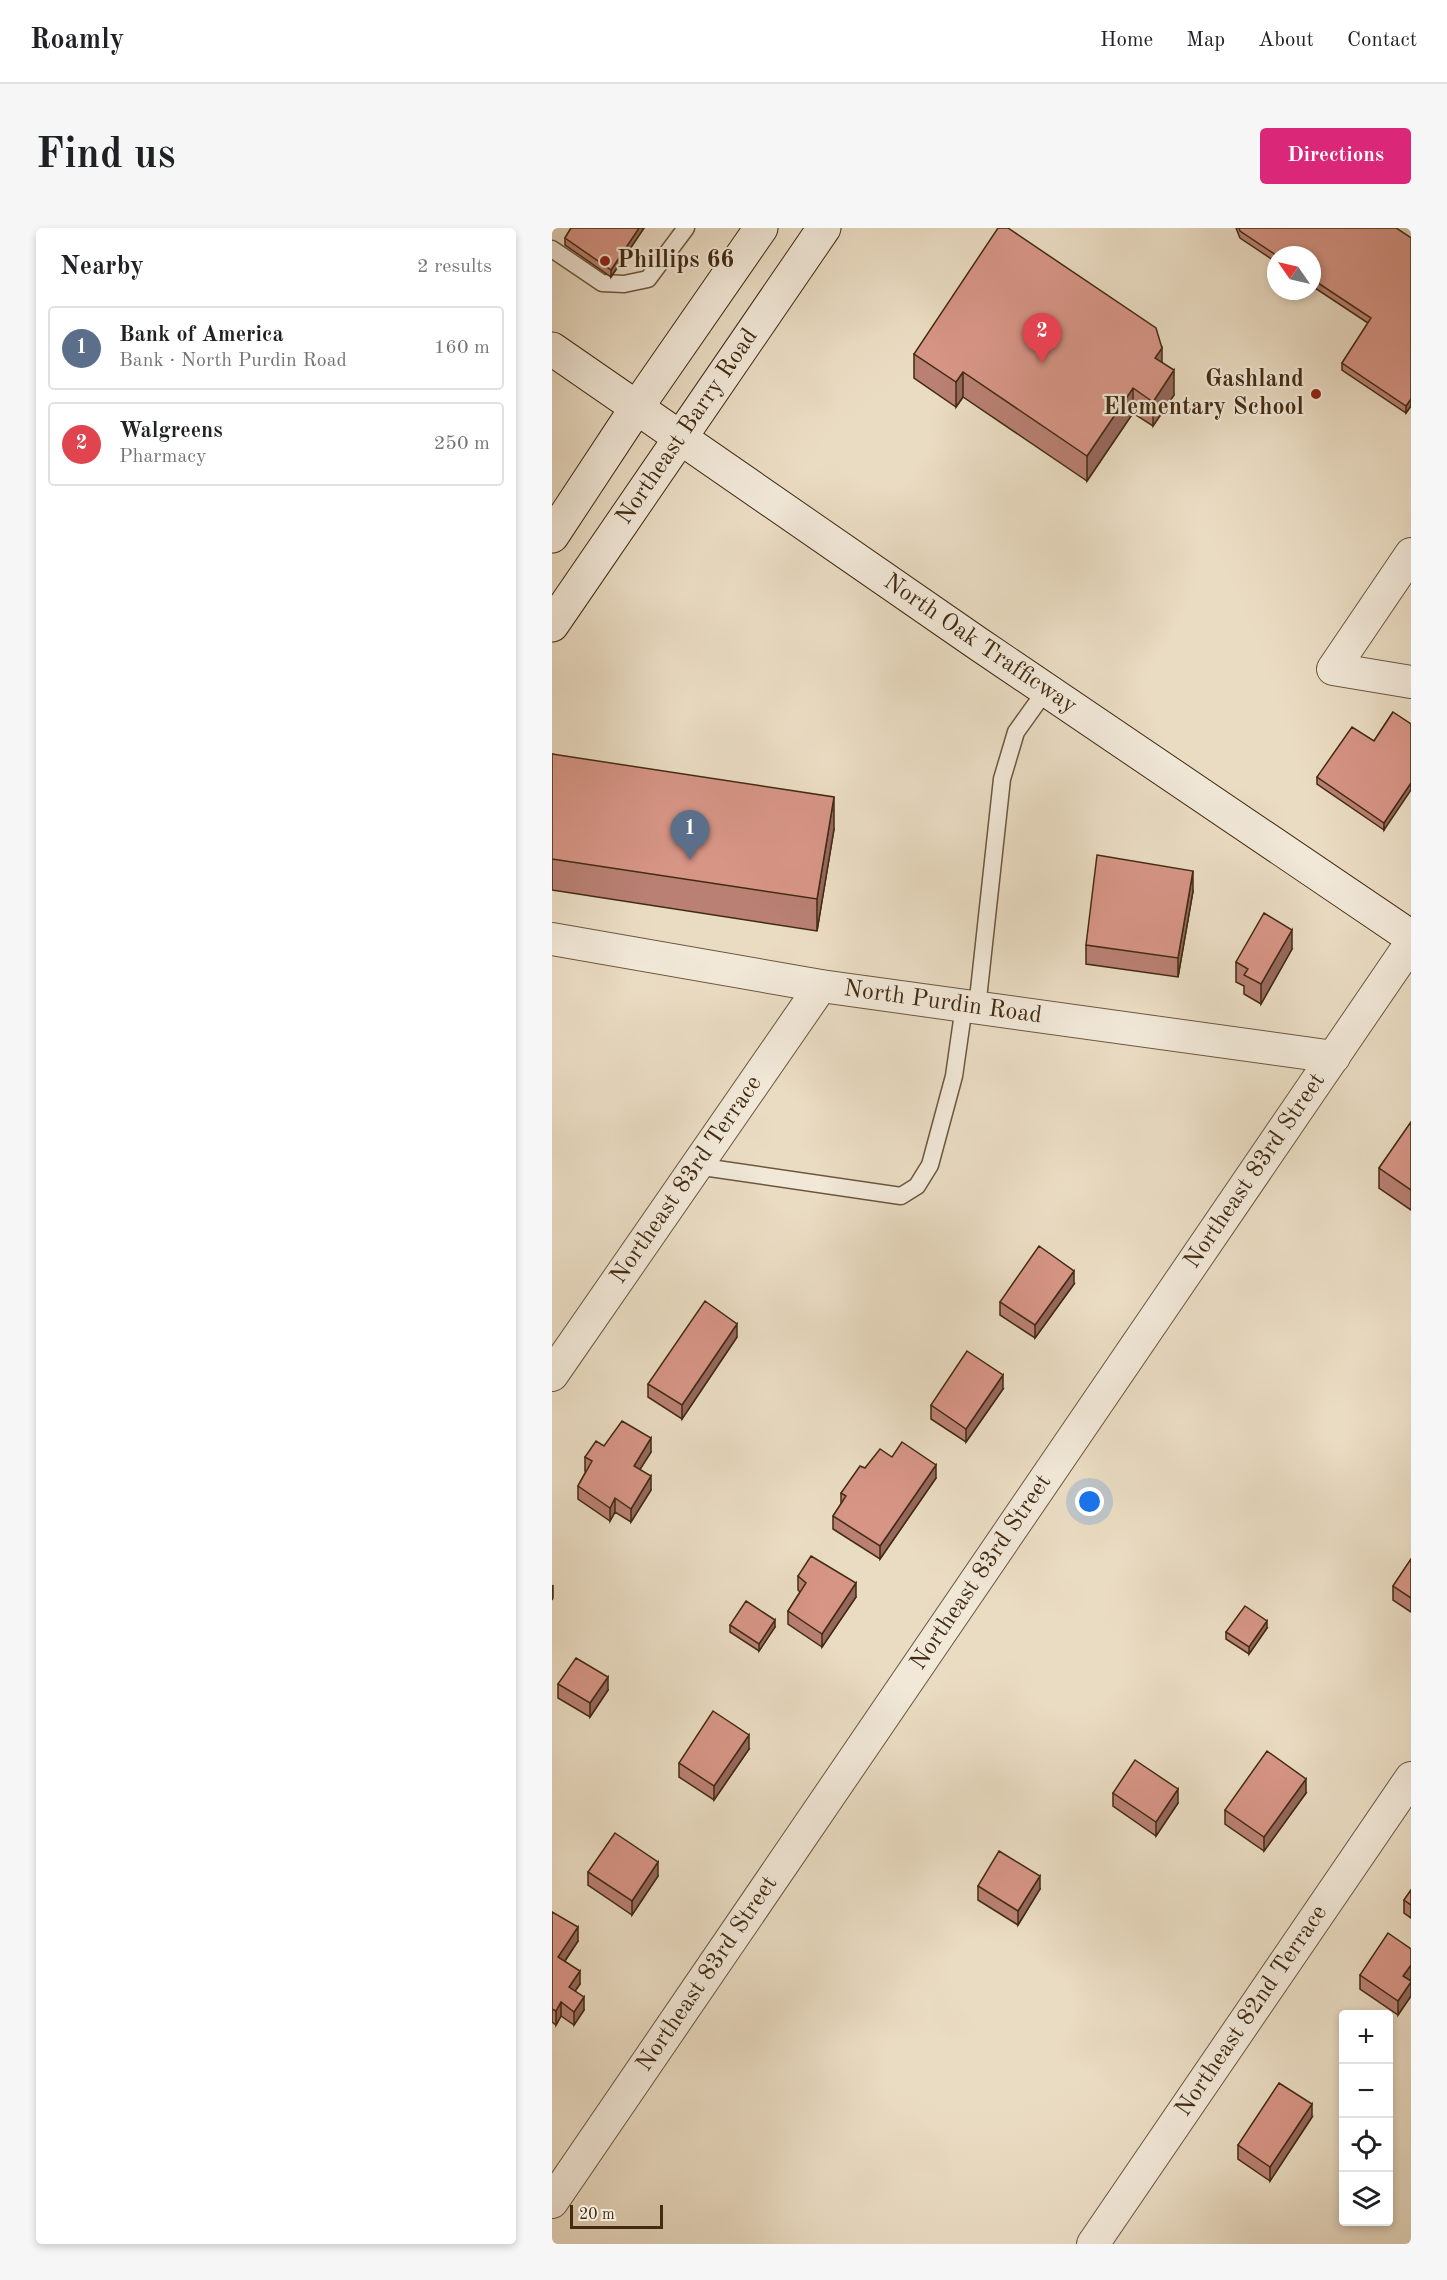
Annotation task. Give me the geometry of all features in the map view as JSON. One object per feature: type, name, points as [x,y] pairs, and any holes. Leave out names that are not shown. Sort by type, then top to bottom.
[{"type":"main road","name":"Northeast Barry Road","points":[[552,536],[637,407],[761,228]]},
{"type":"main road","name":"Northeast Barry Road","points":[[552,625],[679,436],[824,228]]},
{"type":"main road","name":"North Oak Trafficway","points":[[552,349],[1046,690],[1411,937]]},
{"type":"street","points":[[1411,554],[1333,669],[1411,682]]},
{"type":"street","name":"North Purdin Road","points":[[552,939],[821,986],[1334,1057]]},
{"type":"street","name":"Northeast 83rd Street","points":[[552,2202],[1411,943]]},
{"type":"street","name":"Northeast 83rd Terrace","points":[[552,1375],[821,986]]},
{"type":"street","name":"Northeast 82nd Terrace","points":[[1093,2244],[1411,1778]]},
{"type":"lane","points":[[552,249],[602,283],[624,284],[648,279],[686,228]]},
{"type":"lane","points":[[696,1166],[901,1196],[917,1186],[930,1165],[971,1007],[1002,779],[1016,732],[1046,690]]},
{"type":"building","name":"Phillips 66","points":[[571,228],[639,228],[611,270],[565,238]]},
{"type":"building","points":[[998,228],[1008,228],[1156,328],[1162,348],[1155,358],[1174,370],[1153,402],[1133,388],[1087,456],[963,372],[956,382],[914,354]]},
{"type":"building","points":[[1239,228],[1396,228],[1411,238],[1411,399],[1406,406],[1342,363],[1371,318],[1321,285],[1321,246],[1267,246],[1267,249],[1240,231]]},
{"type":"building","points":[[1393,712],[1411,724],[1411,783],[1384,823],[1317,777],[1352,727],[1374,741]]},
{"type":"building","points":[[552,754],[834,797],[817,899],[552,859]]},
{"type":"building","points":[[1097,855],[1193,871],[1178,958],[1086,945]]},
{"type":"building","points":[[1264,913],[1292,930],[1261,984],[1244,975],[1248,969],[1236,962]]},
{"type":"building","points":[[1411,1122],[1411,1190],[1379,1168]]},
{"type":"building","points":[[1039,1246],[1074,1271],[1035,1325],[1000,1302]]},
{"type":"building","points":[[705,1301],[737,1324],[682,1405],[648,1384]]},
{"type":"building","points":[[967,1351],[1003,1375],[966,1429],[931,1405]]},
{"type":"building","points":[[622,1421],[651,1438],[634,1466],[651,1476],[631,1509],[615,1498],[610,1508],[578,1486],[592,1461],[585,1457],[596,1441],[604,1446]]},
{"type":"building","points":[[902,1442],[936,1465],[880,1546],[833,1516],[846,1496],[841,1493],[860,1466],[865,1468],[880,1449],[892,1457]]},
{"type":"building","points":[[811,1556],[856,1583],[822,1634],[788,1611],[806,1583],[798,1576]]},
{"type":"building","points":[[1411,1559],[1411,1598],[1393,1586]]},
{"type":"building","points":[[746,1601],[775,1620],[759,1644],[730,1625]]},
{"type":"building","points":[[1245,1606],[1267,1621],[1249,1647],[1226,1632]]},
{"type":"building","points":[[576,1658],[608,1677],[590,1703],[558,1684]]},
{"type":"building","points":[[713,1711],[749,1735],[714,1786],[679,1763]]},
{"type":"building","points":[[1267,1751],[1306,1779],[1264,1837],[1225,1810]]},
{"type":"building","points":[[1135,1760],[1178,1789],[1156,1822],[1113,1793]]},
{"type":"building","points":[[615,1833],[658,1862],[632,1901],[588,1872]]},
{"type":"building","points":[[999,1851],[1040,1876],[1018,1911],[978,1886]]},
{"type":"building","points":[[1411,1890],[1411,1905],[1404,1900]]},
{"type":"building","points":[[552,1912],[578,1927],[558,1957],[580,1971],[569,1987],[584,1997],[574,2012],[561,2002],[556,2011],[552,2009]]},
{"type":"building","points":[[1388,1933],[1411,1949],[1411,1965],[1403,1976],[1411,1982],[1398,2001],[1360,1975]]},
{"type":"building","points":[[1279,2083],[1312,2104],[1270,2167],[1238,2145]]},
{"type":"place","name":"Phillips 66","points":[[605,261]]},
{"type":"place","name":"Walgreens","points":[[1042,363]]},
{"type":"place","name":"Gashland Elementary School","points":[[1316,394]]},
{"type":"place","name":"Bank of America","points":[[690,860]]}]
